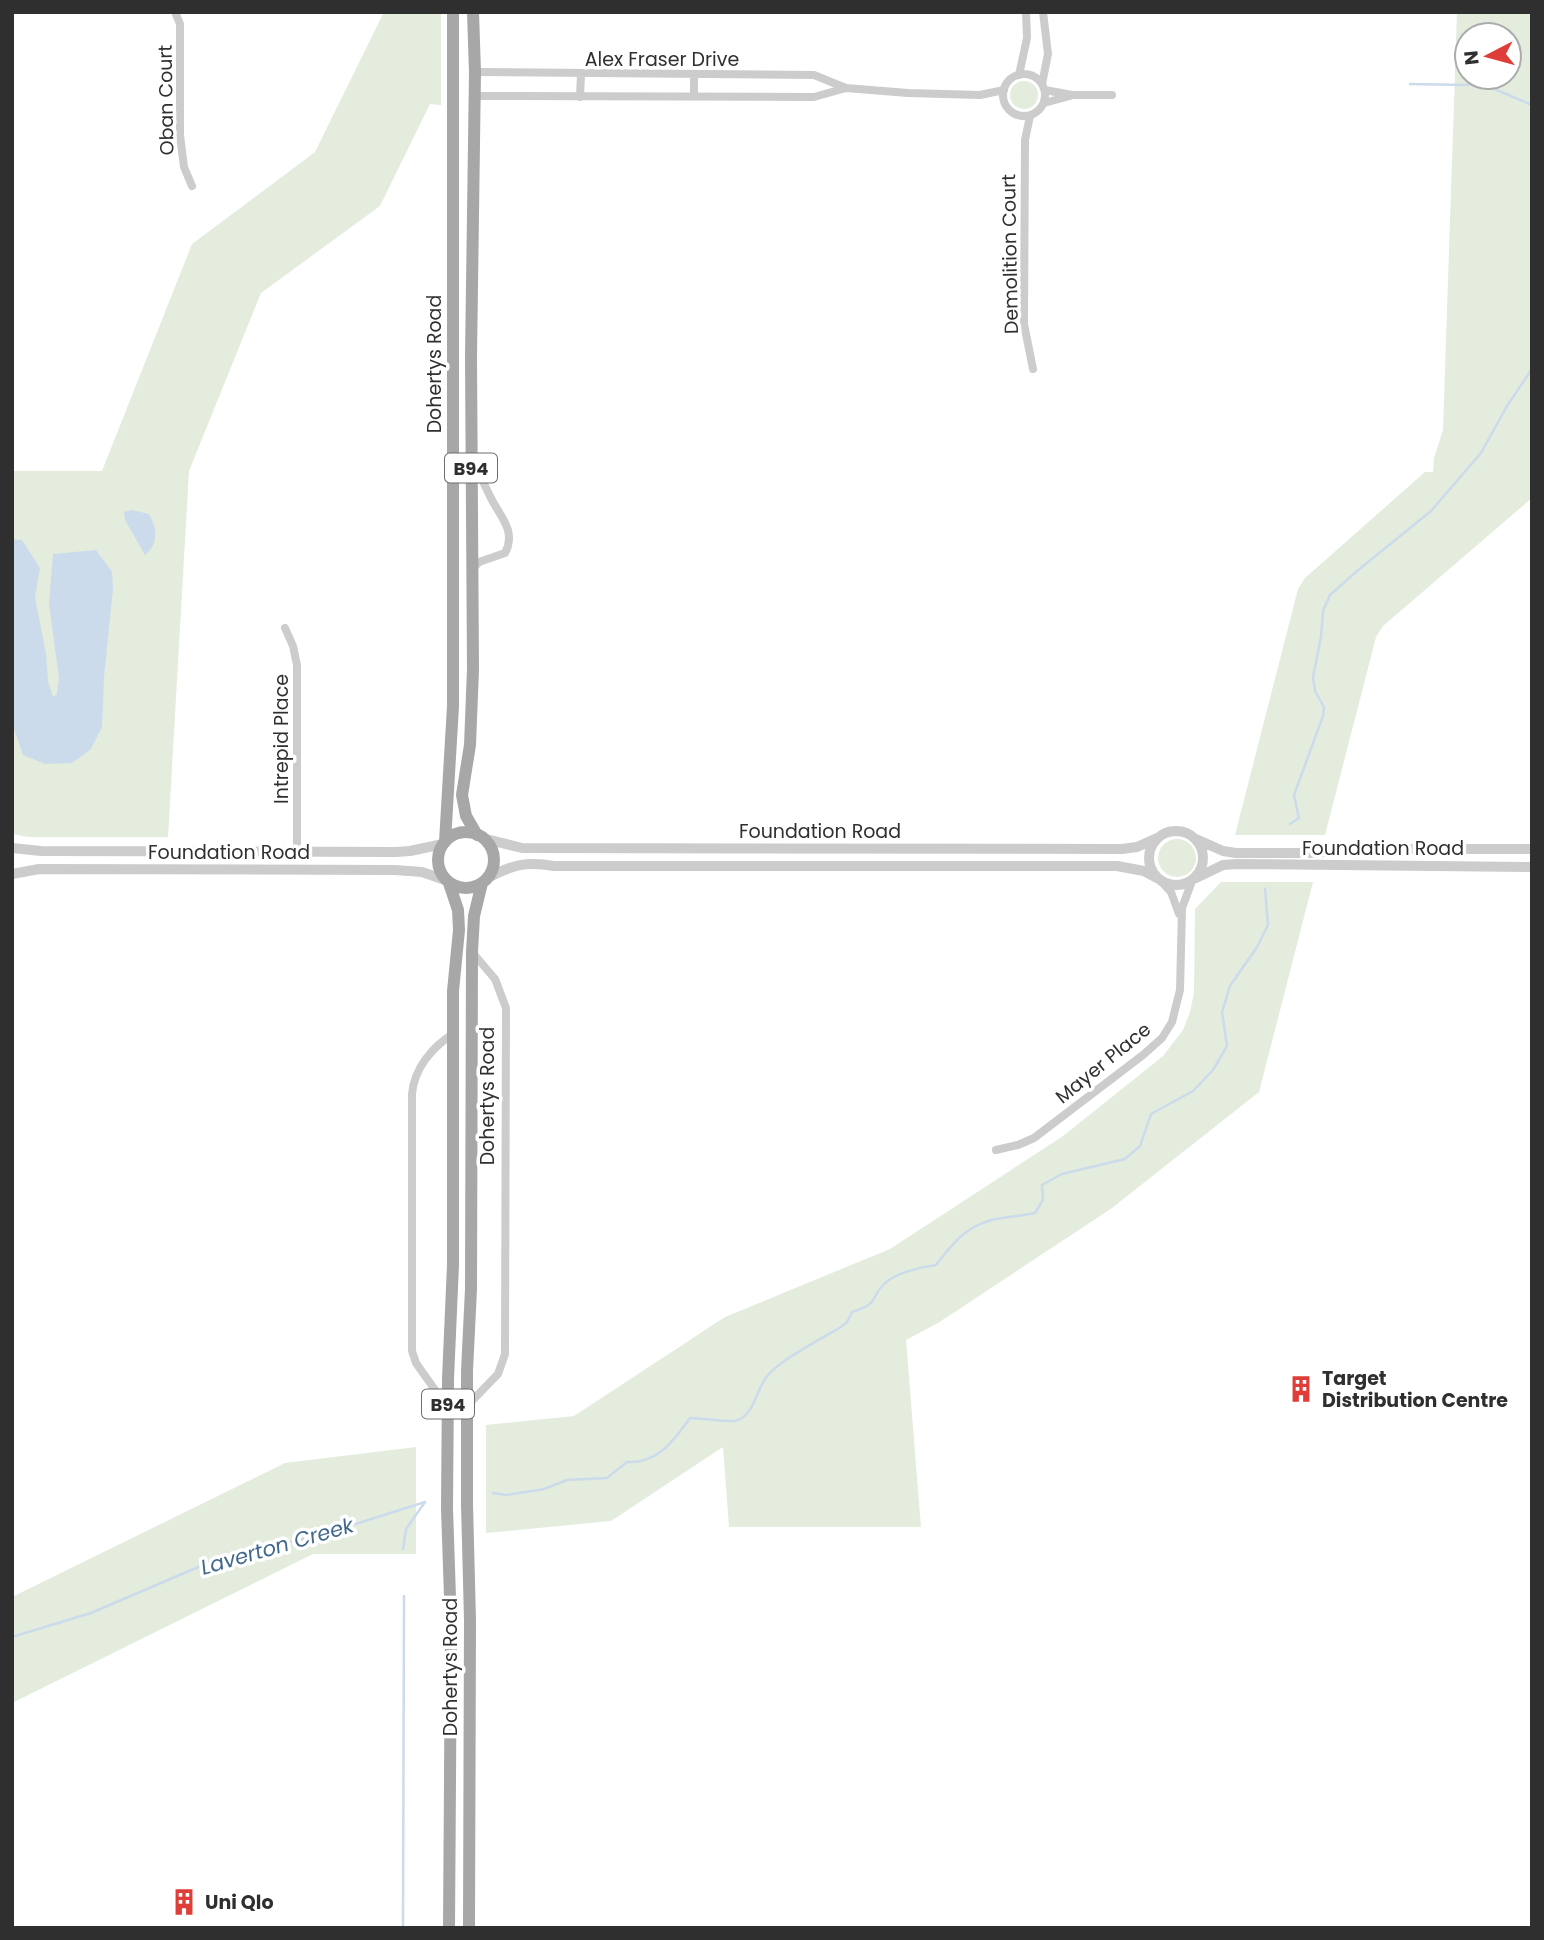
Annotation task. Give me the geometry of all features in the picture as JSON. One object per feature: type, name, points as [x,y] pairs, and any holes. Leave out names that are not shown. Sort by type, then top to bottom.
[{"type":"main road","name":"Dohertys Road","points":[[444,843],[453,741],[453,12]]},
{"type":"main road","name":"Dohertys Road","points":[[473,12],[475,72],[471,357],[471,725],[462,794],[466,816],[480,836]]},
{"type":"main road","points":[[453,85],[475,72]]},
{"type":"main road","points":[[453,85],[474,96]]},
{"type":"main road","points":[[453,357],[471,357]]},
{"type":"main road","points":[[444,843],[460,833],[480,836]]},
{"type":"main road","name":"B94","points":[[480,836],[490,846],[494,858],[492,869],[484,881]]},
{"type":"main road","name":"B94","points":[[444,843],[438,854],[438,865],[447,881]]},
{"type":"main road","name":"Dohertys Road","points":[[447,881],[459,918],[453,991],[453,1265],[447,1508],[451,1601],[449,1928]]},
{"type":"main road","points":[[447,881],[465,889],[484,881]]},
{"type":"main road","name":"Dohertys Road","points":[[469,1928],[470,1619],[467,1406],[471,1289],[472,952],[474,916],[484,881]]},
{"type":"street","name":"Oban Court","points":[[175,12],[180,24],[182,153],[192,186]]},
{"type":"street","points":[[1019,75],[1027,38],[1026,13],[1037,12]]},
{"type":"street","points":[[1043,12],[1048,54],[1043,87],[1044,103]]},
{"type":"street","name":"Alex Fraser Drive","points":[[475,72],[814,75],[846,88],[908,93],[981,95],[1004,90]]},
{"type":"street","points":[[580,97],[581,74]]},
{"type":"street","points":[[694,74],[694,96]]},
{"type":"street","points":[[1072,95],[1043,87],[1032,75],[1019,75],[1009,80],[1004,90],[1004,102],[1017,115],[1030,116],[1044,103],[1072,95],[1111,94]]},
{"type":"street","name":"Alex Fraser Drive","points":[[474,96],[814,97],[846,88]]},
{"type":"street","name":"Alex Fraser Drive","points":[[981,95],[1004,102]]},
{"type":"street","name":"Demolition Court","points":[[1017,115],[1025,137]]},
{"type":"street","name":"Demolition Court","points":[[1030,116],[1025,137],[1024,324],[1034,369]]},
{"type":"street","name":"Dohertys Road","points":[[471,452],[494,505],[506,521],[508,541],[505,553],[479,562],[472,570]]},
{"type":"street","name":"Intrepid Place","points":[[285,628],[297,665],[297,852]]},
{"type":"street","points":[[1172,831],[1189,834],[1196,839],[1204,854],[1204,863],[1194,880],[1175,886],[1158,879],[1149,862],[1149,854],[1157,838],[1172,831]]},
{"type":"street","name":"Foundation Road","points":[[480,836],[522,848],[1114,849],[1137,847],[1157,838]]},
{"type":"street","name":"Foundation Road","points":[[1196,839],[1223,851],[1236,853],[1532,849]]},
{"type":"street","name":"Foundation Road","points":[[12,848],[115,851],[410,851],[444,843]]},
{"type":"street","points":[[115,851],[115,870]]},
{"type":"street","name":"Foundation Road","points":[[484,881],[519,864],[1117,866],[1144,871],[1158,879]]},
{"type":"street","name":"Foundation Road","points":[[1194,880],[1223,865],[1236,864],[1532,866]]},
{"type":"street","name":"Foundation Road","points":[[12,874],[39,869],[395,870],[422,872],[447,881]]},
{"type":"street","name":"Mayer Place","points":[[1158,879],[1171,892],[1181,921]]},
{"type":"street","name":"Mayer Place","points":[[996,1150],[1034,1138],[1162,1038],[1172,1022],[1180,990],[1182,908],[1194,880]]},
{"type":"street","name":"Dohertys Road","points":[[467,1406],[498,1374],[505,1354],[506,1008],[495,979],[472,952]]},
{"type":"street","name":"Dohertys Road","points":[[448,1410],[416,1363],[412,1351],[412,1094],[413,1082],[422,1065],[438,1045],[453,1034]]},
{"type":"shaded area","points":[[384,12],[441,12],[441,105],[430,104],[380,206],[261,293],[189,471],[168,837],[28,837],[12,834],[12,471],[102,471],[192,244],[315,152]]},
{"type":"shaded area","points":[[1457,12],[1532,12],[1532,498],[1383,626],[1376,637],[1325,835],[1235,835],[1298,589],[1305,578],[1425,472],[1433,472],[1434,458],[1443,430],[1454,91],[1523,91],[1523,21],[1457,21]]},
{"type":"shaded area","points":[[1024,81],[1034,85],[1038,95],[1034,105],[1024,109],[1014,105],[1010,95],[1014,85]]},
{"type":"shaded area","points":[[1177,839],[1190,845],[1196,858],[1190,871],[1177,877],[1164,871],[1158,858],[1164,845]]},
{"type":"shaded area","points":[[1221,882],[1313,882],[1259,1092],[1112,1208],[938,1323],[906,1340],[921,1527],[729,1527],[723,1447],[611,1521],[486,1533],[486,1425],[574,1416],[725,1317],[890,1249],[1063,1136],[1163,1056],[1183,1030],[1190,1012],[1194,993],[1195,909]]},
{"type":"shaded area","points":[[416,1447],[416,1554],[313,1554],[12,1703],[12,1597],[285,1463]]},
{"type":"water","points":[[132,510],[149,514],[154,525],[155,541],[145,555],[125,520],[124,512]]},
{"type":"water","points":[[12,539],[22,540],[40,568],[35,597],[53,697],[57,694],[59,678],[49,604],[53,554],[96,550],[112,572],[102,727],[91,749],[72,763],[45,764],[23,755],[14,729]]},
{"type":"waterway","points":[[1410,84],[1480,83],[1532,105]]},
{"type":"waterway","name":"Laverton Creek","points":[[1290,824],[1299,818],[1294,795],[1323,716],[1324,707],[1315,691],[1313,677],[1323,611],[1330,595],[1431,511],[1481,453],[1507,406],[1532,369]]},
{"type":"waterway","name":"Laverton Creek","points":[[493,1493],[507,1495],[544,1489],[567,1480],[607,1478],[627,1462],[638,1462],[656,1455],[671,1442],[690,1418],[730,1421],[740,1419],[750,1410],[771,1372],[841,1327],[852,1312],[870,1304],[889,1280],[909,1271],[936,1265],[949,1248],[972,1228],[991,1220],[1035,1213],[1043,1200],[1042,1185],[1062,1174],[1125,1159],[1140,1146],[1151,1114],[1193,1091],[1213,1070],[1227,1046],[1222,1012],[1230,986],[1257,947],[1268,925],[1265,889]]},
{"type":"waterway","points":[[403,1549],[406,1529],[425,1502]]},
{"type":"waterway","name":"Laverton Creek","points":[[12,1637],[91,1613],[210,1562],[327,1533],[425,1502]]},
{"type":"waterway","points":[[403,1928],[404,1596]]},
{"type":"place","name":"Target Distribution Centre","points":[[1301,1389]]},
{"type":"place","name":"Uni Qlo","points":[[184,1902]]}]
